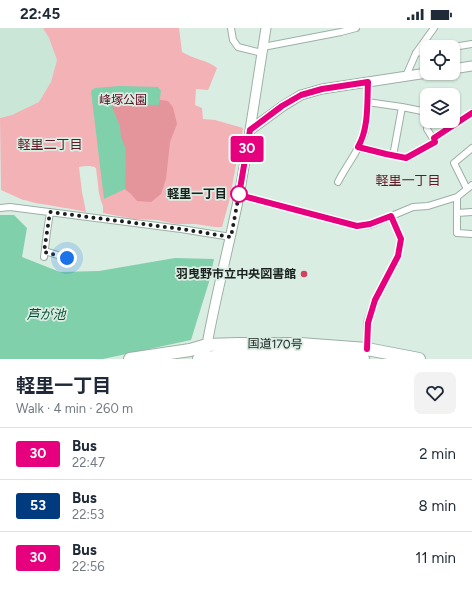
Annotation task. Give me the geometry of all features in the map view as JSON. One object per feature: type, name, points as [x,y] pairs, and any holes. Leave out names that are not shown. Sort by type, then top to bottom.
[{"type":"highway","name":"国道170号","points":[[130,359],[207,346],[238,344],[300,344],[365,354],[419,359]]},
{"type":"highway","name":"国道170号","points":[[202,359],[237,354],[365,354]]},
{"type":"street","points":[[231,28],[233,40],[238,47],[262,50],[356,28]]},
{"type":"street","points":[[202,359],[207,346],[214,308],[231,237],[266,28]]},
{"type":"street","points":[[406,76],[416,53],[433,30]]},
{"type":"street","points":[[460,46],[472,44]]},
{"type":"street","points":[[416,53],[420,52]]},
{"type":"street","points":[[460,68],[472,66]]},
{"type":"street","points":[[250,130],[282,106],[301,95],[322,89],[420,74]]},
{"type":"street","points":[[338,182],[358,147],[364,133],[368,82]]},
{"type":"street","points":[[367,102],[420,111]]},
{"type":"street","points":[[393,156],[402,107]]},
{"type":"street","points":[[434,138],[472,113]]},
{"type":"street","points":[[358,147],[406,158],[435,142],[427,128]]},
{"type":"street","points":[[239,195],[357,226],[370,224],[413,207],[428,206],[457,197],[470,187],[454,163],[472,148]]},
{"type":"street","points":[[457,197],[457,233],[472,234]]},
{"type":"street","points":[[0,208],[10,207],[50,212],[231,237]]},
{"type":"street","points":[[50,212],[44,254],[67,258]]},
{"type":"street","points":[[457,213],[472,212]]},
{"type":"street","points":[[365,354],[368,323],[375,300],[398,256],[401,239],[391,216]]},
{"type":"shaded area","points":[[0,28],[43,28],[49,38],[57,60],[51,82],[39,103],[12,115],[0,118]]},
{"type":"green space","name":"峰塚公園","points":[[43,28],[179,28],[182,52],[209,63],[217,68],[208,90],[196,89],[195,105],[202,108],[203,119],[215,120],[243,128],[229,202],[222,227],[195,224],[176,224],[158,220],[134,219],[103,213],[96,168],[92,166],[79,167],[86,212],[23,200],[1,190],[0,118],[12,115],[39,102],[51,82],[57,60],[49,38]]},
{"type":"green space","points":[[109,97],[168,101],[173,107],[177,124],[170,142],[166,179],[161,194],[151,202],[137,201],[121,186]]},
{"type":"water","points":[[120,86],[158,87],[161,91],[159,105],[116,104],[112,107],[120,126],[121,137],[126,149],[125,189],[104,199],[91,91],[95,88]]},
{"type":"water","name":"芦が池","points":[[0,215],[14,215],[27,228],[22,257],[60,272],[99,271],[175,258],[214,259],[209,282],[191,340],[103,359],[0,359]]},
{"type":"bus line","name":"30","points":[[367,349],[368,323],[375,300],[398,256],[401,239],[391,216],[370,224],[357,226],[239,195],[250,130],[282,106],[301,95],[322,89],[368,82],[367,112],[364,133],[358,147],[406,158],[435,142],[434,138],[472,113]]},
{"type":"place","name":"軽里一丁目","points":[[239,194]]},
{"type":"place","name":"羽曳野市立中央図書館","points":[[304,274]]},
{"type":"district","name":"軽里二丁目","points":[[50,144]]},
{"type":"district","name":"軽里一丁目","points":[[408,180]]},
{"type":"route","points":[[67,258],[44,252],[50,212],[231,237],[239,194]]}]
